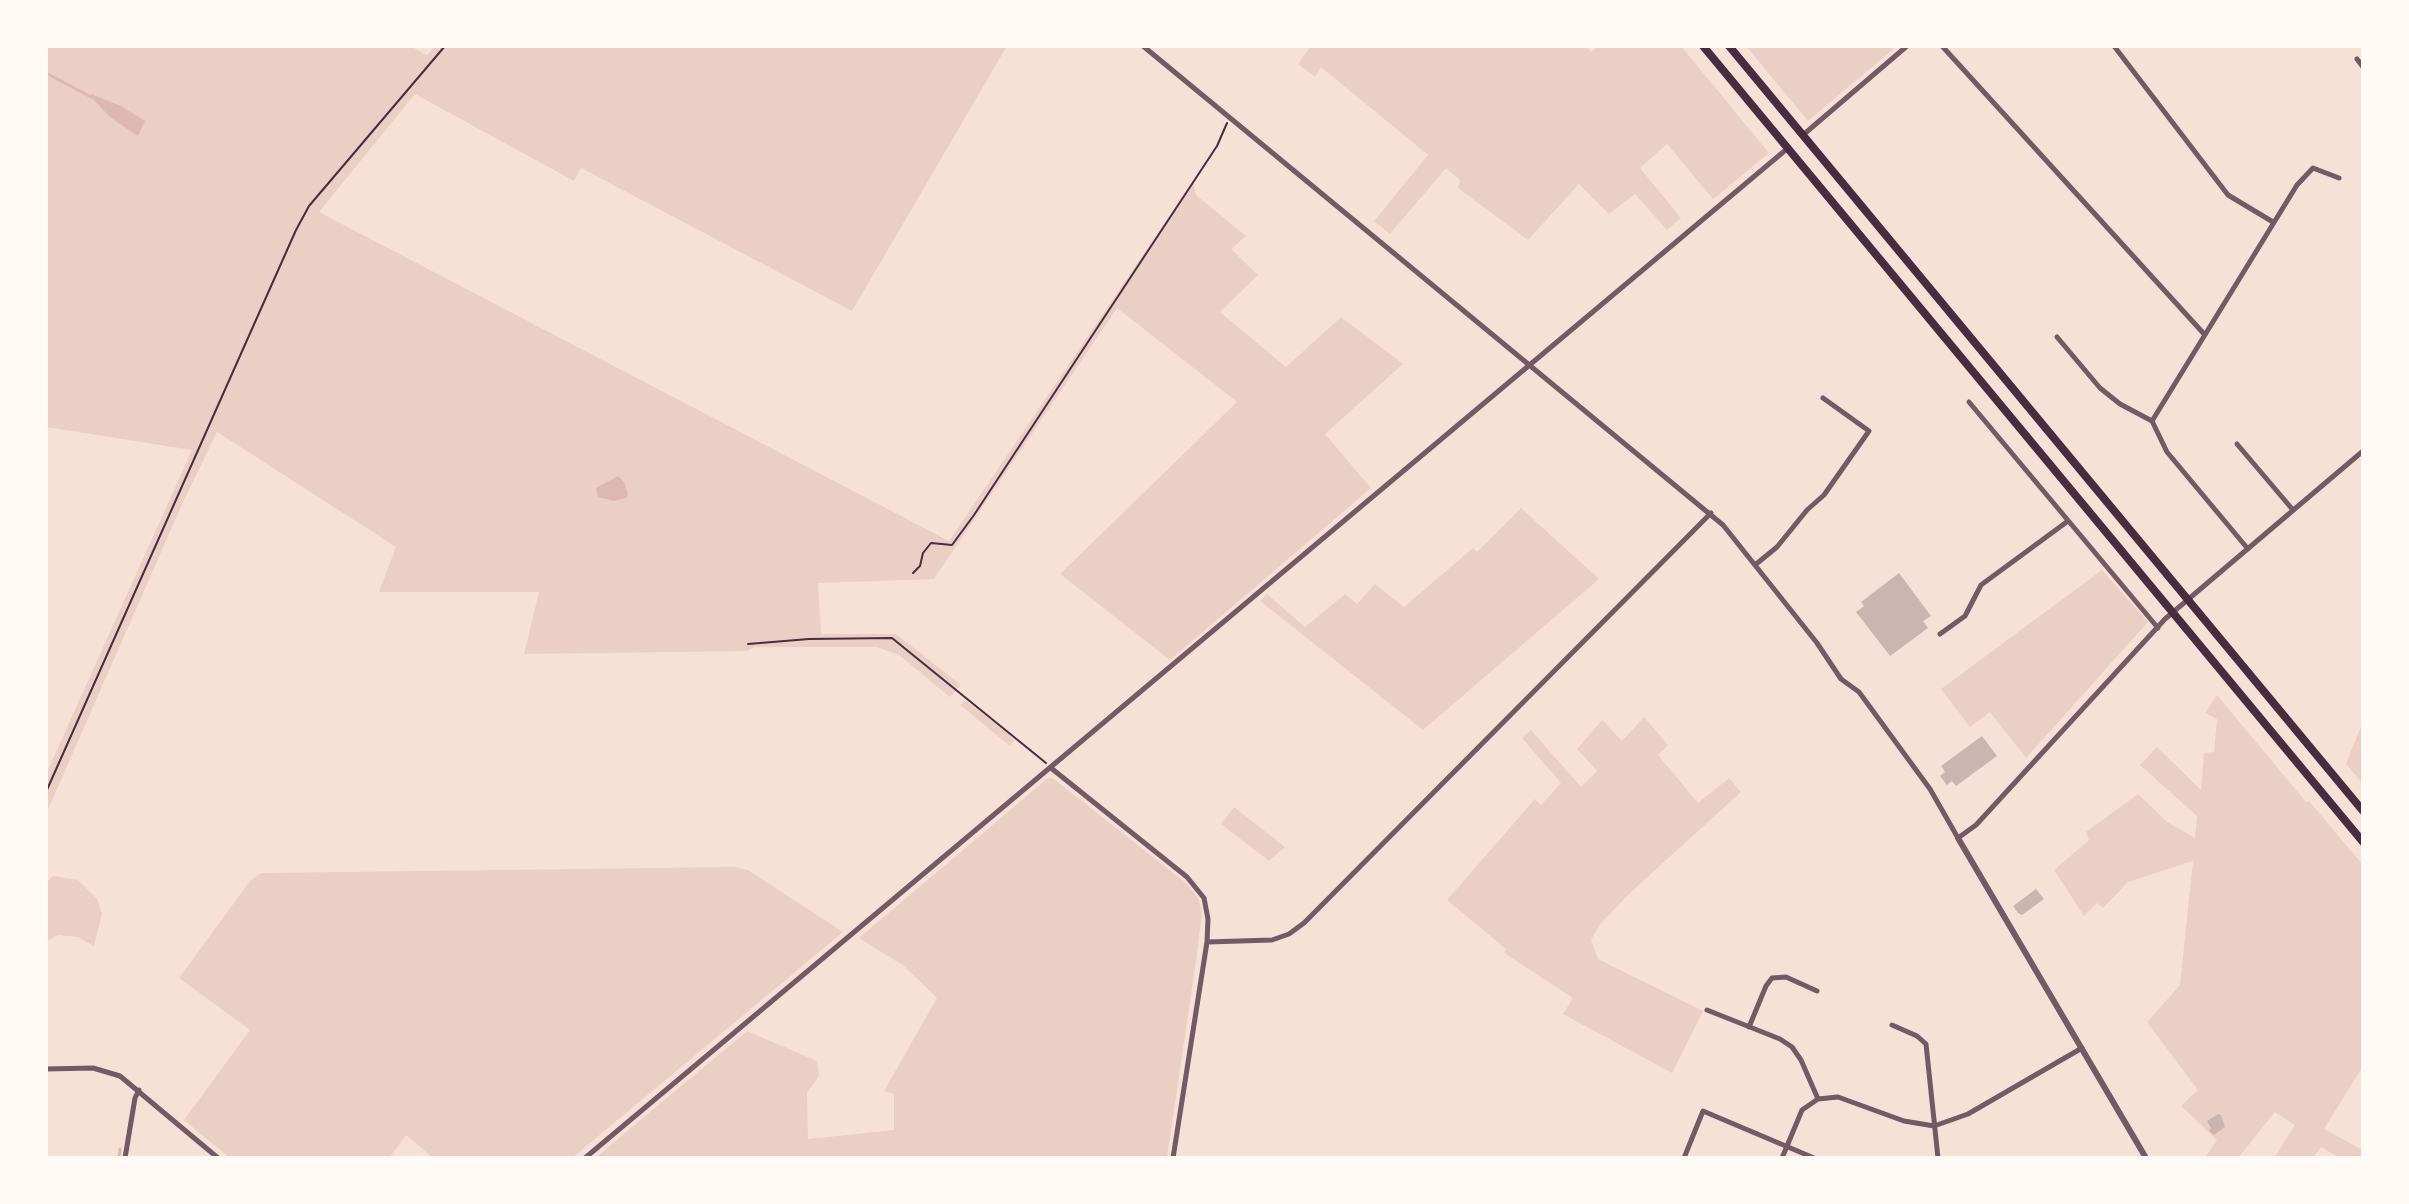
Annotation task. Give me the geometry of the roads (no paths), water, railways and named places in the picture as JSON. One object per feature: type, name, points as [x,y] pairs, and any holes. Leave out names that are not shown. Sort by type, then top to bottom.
[{"type":"highway","points":[[1703,46],[2363,842]]},
{"type":"highway","points":[[1729,46],[2363,811]]},
{"type":"street","points":[[1143,46],[1711,513],[1817,643],[1841,679],[1859,692],[1930,789],[2146,1158]]},
{"type":"street","points":[[1803,135],[1907,46]]},
{"type":"street","points":[[1942,46],[2205,335]]},
{"type":"street","points":[[2114,46],[2228,195],[2273,222]]},
{"type":"street","points":[[2357,59],[2363,67]]},
{"type":"street","points":[[585,1158],[1788,148]]},
{"type":"street","points":[[2152,421],[2297,185],[2313,168],[2339,178]]},
{"type":"street","points":[[2057,337],[2100,388],[2120,404],[2152,421],[2167,452],[2248,549]]},
{"type":"street","points":[[1755,565],[1777,547],[1807,510],[1824,495],[1869,431],[1823,398]]},
{"type":"street","points":[[1969,402],[2158,628]]},
{"type":"street","points":[[2237,444],[2293,510]]},
{"type":"street","points":[[1958,838],[1976,825],[2173,612],[2363,451]]},
{"type":"street","points":[[1207,942],[1272,940],[1289,934],[1304,923],[1711,513]]},
{"type":"street","points":[[1940,634],[1965,616],[1981,585],[2068,521]]},
{"type":"street","points":[[1051,768],[1194,883],[1207,908],[1207,942],[1173,1158]]},
{"type":"street","points":[[1749,1027],[1772,978],[1786,977],[1817,991]]},
{"type":"street","points":[[1707,1010],[1792,1047],[1818,1099]]},
{"type":"street","points":[[1892,1025],[1917,1036],[1926,1044],[1938,1158]]},
{"type":"street","points":[[1782,1158],[1802,1110],[1818,1099],[1838,1097],[1904,1121],[1934,1126],[1968,1114],[2082,1048]]},
{"type":"street","points":[[46,1069],[107,1070],[139,1090],[218,1158]]},
{"type":"street","points":[[125,1158],[139,1090]]},
{"type":"street","points":[[1684,1158],[1703,1111],[1814,1158]]},
{"type":"waterway","points":[[46,73],[91,97]]},
{"type":"waterway","points":[[119,1158],[120,1149]]}]
